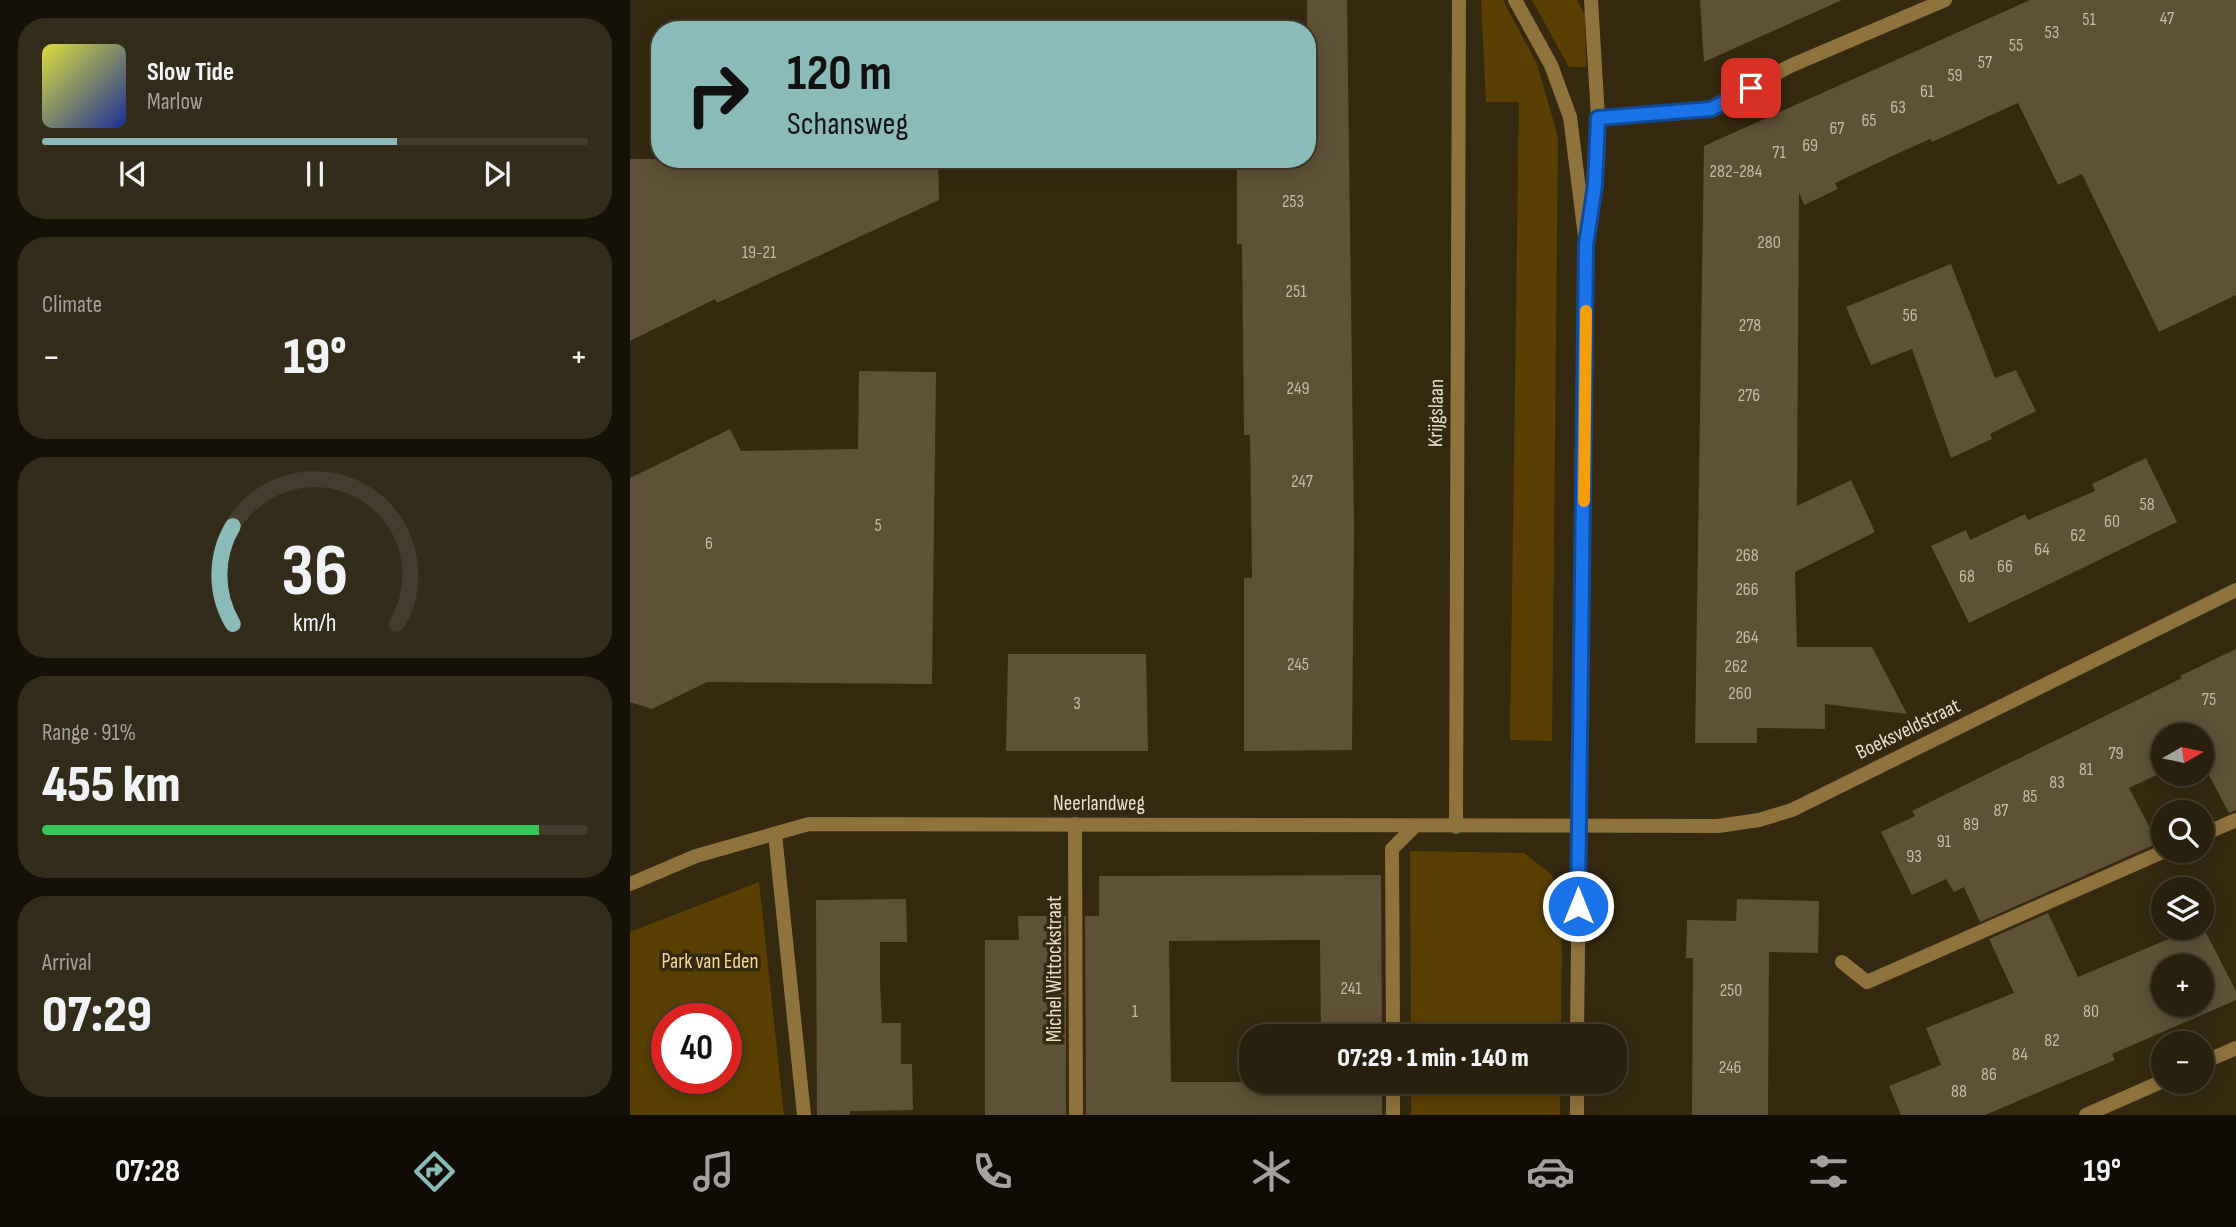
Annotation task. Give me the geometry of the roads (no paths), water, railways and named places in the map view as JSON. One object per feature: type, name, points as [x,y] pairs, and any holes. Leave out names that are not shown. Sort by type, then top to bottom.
[{"type":"street","name":"Krijgslaan","points":[[1456,827],[1459,0]]},
{"type":"street","points":[[1515,0],[1551,65],[1566,103],[1575,147],[1586,245],[1577,1024]]},
{"type":"street","points":[[1586,245],[1595,185],[1598,118],[1591,0]]},
{"type":"street","points":[[1598,118],[1711,109],[1790,66],[1945,0]]},
{"type":"street","name":"Boeksveldstraat","points":[[1579,827],[1718,826],[1759,820],[1792,810],[2236,590]]},
{"type":"street","points":[[2214,830],[2236,820]]},
{"type":"street","name":"Neerlandweg","points":[[630,884],[696,856],[809,824],[1579,827]]},
{"type":"street","name":"Michel Wittockstraat","points":[[1075,824],[1076,1115]]},
{"type":"street","points":[[1393,1024],[1392,849],[1414,827]]},
{"type":"street","points":[[775,834],[804,1115]]},
{"type":"street","points":[[1842,962],[1867,982],[2151,857]]},
{"type":"street","points":[[2214,1058],[2236,1048]]},
{"type":"street","points":[[2086,1115],[2151,1086]]},
{"type":"street","points":[[1393,1094],[1393,1115]]},
{"type":"street","points":[[1577,1094],[1577,1115]]},
{"type":"park label","name":"Park van Eden","points":[[710,961]]}]
